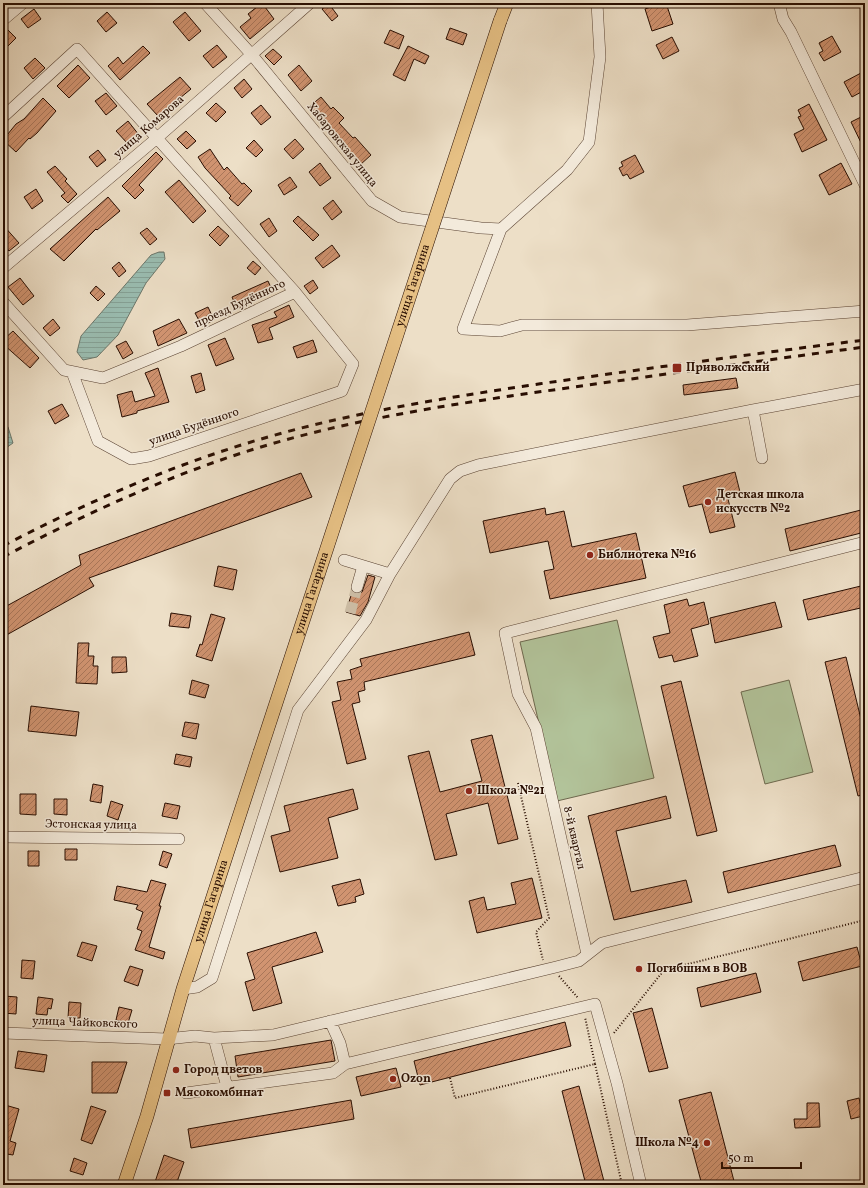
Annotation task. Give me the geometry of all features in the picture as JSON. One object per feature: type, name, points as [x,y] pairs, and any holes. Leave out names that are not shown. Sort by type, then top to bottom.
[{"type":"main road","name":"улица Гагарина","points":[[124,1185],[147,1116],[182,989],[507,3]]},
{"type":"street","points":[[3,20],[23,3]]},
{"type":"street","name":"Хабаровская улица","points":[[205,3],[252,55],[372,201],[400,217],[481,228],[501,229]]},
{"type":"street","name":"улица Комарова","points":[[3,268],[157,138],[310,3]]},
{"type":"street","points":[[597,3],[600,57],[589,142],[568,170],[501,229],[463,330],[500,331],[522,325],[687,325],[865,309]]},
{"type":"street","points":[[779,3],[783,19],[865,185]]},
{"type":"street","name":"проезд Будённого","points":[[3,118],[77,49],[295,292],[181,346],[103,378],[64,370],[3,302]]},
{"type":"street","name":"улица Будённого","points":[[72,372],[98,441],[131,459],[149,456],[342,391],[353,364],[295,292]]},
{"type":"street","points":[[182,989],[197,986],[212,978],[298,710],[366,620],[390,574],[450,478],[460,471],[478,465],[865,389]]},
{"type":"street","points":[[754,410],[762,458]]},
{"type":"street","name":"8-й квартал","points":[[587,954],[536,728],[518,694],[505,633],[865,542]]},
{"type":"street","points":[[344,560],[390,574]]},
{"type":"street","points":[[358,587],[363,566]]},
{"type":"street","name":"Эстонская улица","points":[[3,837],[179,839]]},
{"type":"street","name":"улица Чайковского","points":[[3,1033],[167,1039],[195,1036],[214,1038],[273,1035],[579,961],[602,942],[865,877]]},
{"type":"street","points":[[186,1093],[333,1073],[345,1064],[595,1004],[641,1185]]},
{"type":"street","points":[[330,1021],[340,1042],[345,1064]]},
{"type":"street","points":[[214,1038],[227,1087]]},
{"type":"path","points":[[606,1043],[664,970],[865,920]]},
{"type":"path","points":[[595,1064],[622,1185]]},
{"type":"green space","points":[[617,620],[654,778],[557,801],[520,642]]},
{"type":"green space","points":[[789,680],[813,772],[765,784],[741,692]]},
{"type":"water","points":[[164,252],[165,259],[146,283],[118,335],[97,357],[83,360],[77,352],[81,336],[151,255]]},
{"type":"water","points":[[3,421],[8,427],[13,443],[3,450]]},
{"type":"building","points":[[262,3],[274,19],[250,39],[240,27],[251,18],[248,14]]},
{"type":"building","points":[[666,3],[673,24],[652,31],[645,9]]},
{"type":"building","points":[[329,4],[338,16],[332,21],[322,9]]},
{"type":"building","points":[[34,9],[41,19],[28,28],[21,19]]},
{"type":"building","points":[[107,12],[117,23],[106,32],[97,21]]},
{"type":"building","points":[[185,12],[201,31],[189,41],[173,22]]},
{"type":"building","points":[[450,28],[467,34],[463,45],[446,39]]},
{"type":"building","points":[[8,30],[16,38],[7,47],[3,42],[3,35]]},
{"type":"building","points":[[390,30],[404,36],[399,49],[384,43]]},
{"type":"building","points":[[832,36],[841,52],[824,61],[819,53],[823,51],[819,43]]},
{"type":"building","points":[[672,37],[679,51],[663,59],[656,45]]},
{"type":"building","points":[[217,45],[227,57],[213,68],[203,56]]},
{"type":"building","points":[[143,46],[150,53],[120,80],[108,66],[118,57],[123,64]]},
{"type":"building","points":[[408,46],[429,56],[425,64],[414,59],[405,81],[393,75]]},
{"type":"building","points":[[273,49],[282,57],[274,65],[265,56]]},
{"type":"building","points":[[35,58],[45,68],[33,79],[24,68]]},
{"type":"building","points":[[78,65],[90,78],[69,98],[57,86]]},
{"type":"building","points":[[299,65],[312,81],[301,91],[288,75]]},
{"type":"building","points":[[861,73],[865,81],[865,90],[852,97],[844,82]]},
{"type":"building","points":[[180,77],[191,89],[158,116],[147,104]]},
{"type":"building","points":[[244,79],[252,89],[242,98],[234,88]]},
{"type":"building","points":[[106,93],[117,106],[106,115],[95,101]]},
{"type":"building","points":[[321,97],[331,109],[333,107],[344,118],[339,123],[353,138],[355,137],[371,155],[360,165],[331,130],[329,131],[319,120],[320,118],[310,106]]},
{"type":"building","points":[[43,98],[56,111],[37,133],[30,139],[29,138],[16,152],[3,140],[16,124],[24,119]]},
{"type":"building","points":[[216,103],[226,112],[216,122],[206,113]]},
{"type":"building","points":[[809,104],[827,140],[802,152],[794,134],[804,129],[798,117],[801,116],[798,110]]},
{"type":"building","points":[[261,105],[271,117],[261,125],[251,113]]},
{"type":"building","points":[[865,115],[865,151],[851,122]]},
{"type":"building","points":[[128,121],[139,135],[128,144],[116,131]]},
{"type":"building","points":[[186,131],[196,141],[187,149],[177,139]]},
{"type":"building","points":[[295,139],[304,149],[293,159],[284,149]]},
{"type":"building","points":[[254,140],[263,150],[256,157],[246,148]]},
{"type":"building","points":[[210,149],[224,170],[227,167],[242,184],[244,183],[252,191],[238,206],[229,198],[231,196],[205,168],[198,157]]},
{"type":"building","points":[[98,150],[106,160],[97,167],[89,157]]},
{"type":"building","points":[[156,152],[163,159],[139,185],[144,190],[135,199],[122,186]]},
{"type":"building","points":[[635,155],[644,172],[630,179],[627,174],[623,176],[619,168],[623,166],[621,162]]},
{"type":"building","points":[[320,163],[331,178],[320,186],[309,172]]},
{"type":"building","points":[[841,163],[852,184],[829,195],[819,175]]},
{"type":"building","points":[[55,166],[67,179],[65,181],[77,194],[68,203],[61,196],[65,193],[47,172]]},
{"type":"building","points":[[290,177],[297,187],[284,195],[278,185]]},
{"type":"building","points":[[179,180],[206,211],[193,223],[165,192]]},
{"type":"building","points":[[36,189],[43,201],[32,209],[24,197]]},
{"type":"building","points":[[108,197],[120,211],[97,230],[96,229],[64,261],[50,249]]},
{"type":"building","points":[[333,200],[342,212],[332,220],[323,208]]},
{"type":"building","points":[[298,216],[319,235],[313,241],[293,221]]},
{"type":"building","points":[[269,218],[277,231],[269,237],[260,224]]},
{"type":"building","points":[[3,225],[19,243],[9,251],[3,244]]},
{"type":"building","points":[[218,226],[229,236],[220,246],[209,235]]},
{"type":"building","points":[[147,228],[157,239],[150,245],[140,233]]},
{"type":"building","points":[[332,245],[340,256],[323,268],[315,258]]},
{"type":"building","points":[[253,261],[261,268],[255,275],[247,268]]},
{"type":"building","points":[[119,262],[126,271],[119,277],[112,268]]},
{"type":"building","points":[[20,278],[34,296],[23,305],[8,287]]},
{"type":"building","points":[[313,280],[318,288],[310,294],[304,286]]},
{"type":"building","points":[[268,281],[273,292],[237,309],[232,297]]},
{"type":"building","points":[[96,286],[105,294],[98,301],[90,293]]},
{"type":"building","points":[[289,305],[294,317],[269,328],[273,339],[258,343],[252,325],[277,317],[274,312]]},
{"type":"building","points":[[208,307],[214,320],[202,326],[195,313]]},
{"type":"building","points":[[53,319],[60,328],[50,336],[43,328]]},
{"type":"building","points":[[179,319],[187,333],[158,346],[153,331]]},
{"type":"building","points":[[13,331],[39,358],[30,368],[3,344],[3,340]]},
{"type":"building","points":[[225,338],[234,359],[216,366],[208,345]]},
{"type":"building","points":[[313,340],[317,352],[297,358],[293,347]]},
{"type":"building","points":[[126,341],[133,353],[123,359],[116,346]]},
{"type":"building","points":[[158,368],[169,402],[122,417],[117,395],[132,391],[135,402],[155,396],[145,373]]},
{"type":"building","points":[[201,373],[205,390],[196,393],[191,376]]},
{"type":"building","points":[[736,378],[738,388],[684,395],[683,385]]},
{"type":"building","points":[[62,404],[69,416],[55,424],[48,411]]},
{"type":"building","name":"Детская школа искусств №2","points":[[735,472],[741,496],[728,499],[735,527],[710,533],[702,504],[689,507],[683,486]]},
{"type":"building","points":[[301,473],[312,497],[89,578],[94,586],[3,637],[3,608],[81,565],[79,555]]},
{"type":"building","points":[[545,508],[546,515],[564,511],[572,547],[636,533],[646,578],[550,599],[544,571],[554,569],[548,541],[490,553],[483,521]]},
{"type":"building","points":[[865,509],[865,532],[790,551],[785,529]]},
{"type":"building","points":[[218,566],[237,570],[233,590],[214,586]]},
{"type":"building","points":[[368,575],[375,577],[368,602],[360,616],[346,612],[352,592],[358,594],[362,592]]},
{"type":"building","points":[[865,585],[865,607],[808,620],[803,600]]},
{"type":"building","points":[[687,599],[689,606],[704,602],[709,624],[691,629],[698,656],[674,662],[672,655],[659,658],[653,637],[670,633],[664,605]]},
{"type":"building","points":[[775,602],[782,627],[715,643],[710,618]]},
{"type":"building","points":[[171,613],[191,616],[189,628],[169,626]]},
{"type":"building","points":[[211,614],[225,618],[212,661],[196,656],[200,644],[202,645]]},
{"type":"building","points":[[469,632],[475,655],[364,682],[365,690],[358,692],[360,702],[352,704],[366,759],[347,764],[332,702],[341,700],[337,682],[352,679],[350,670],[362,666],[360,659]]},
{"type":"building","points":[[78,643],[89,643],[88,656],[94,656],[93,666],[98,666],[97,684],[76,683]]},
{"type":"building","points":[[112,657],[126,657],[127,672],[112,673]]},
{"type":"building","points":[[846,657],[865,736],[865,794],[858,796],[825,662]]},
{"type":"building","points":[[192,680],[209,685],[205,698],[189,694]]},
{"type":"building","points":[[681,681],[717,831],[697,836],[661,686]]},
{"type":"building","points":[[31,706],[79,712],[76,736],[28,731]]},
{"type":"building","points":[[185,722],[199,724],[196,739],[182,736]]},
{"type":"building","points":[[492,735],[518,839],[498,844],[488,803],[446,814],[457,855],[435,860],[408,756],[429,751],[440,792],[482,781],[471,740]]},
{"type":"building","points":[[176,754],[192,757],[190,767],[174,764]]},
{"type":"building","points":[[93,784],[103,786],[101,803],[90,801]]},
{"type":"building","points":[[353,789],[358,809],[328,818],[338,858],[280,872],[271,836],[290,831],[284,806]]},
{"type":"building","points":[[20,794],[36,794],[36,815],[20,814]]},
{"type":"building","points":[[666,796],[671,818],[616,831],[631,892],[686,880],[692,902],[614,920],[588,816]]},
{"type":"building","points":[[54,799],[67,799],[67,815],[54,814]]},
{"type":"building","points":[[111,801],[123,805],[118,820],[107,816]]},
{"type":"building","points":[[165,803],[180,806],[177,819],[162,816]]},
{"type":"building","points":[[835,845],[841,866],[728,893],[723,872]]},
{"type":"building","points":[[65,849],[77,849],[77,860],[65,860]]},
{"type":"building","points":[[28,851],[39,851],[39,866],[28,866]]},
{"type":"building","points":[[163,851],[172,854],[167,868],[159,865]]},
{"type":"building","points":[[532,878],[542,918],[477,933],[469,901],[484,897],[487,910],[516,904],[511,883]]},
{"type":"building","points":[[360,879],[364,894],[355,897],[356,902],[338,906],[332,886]]},
{"type":"building","points":[[151,880],[166,884],[149,947],[165,952],[163,959],[135,950],[142,931],[137,929],[143,912],[136,909],[138,905],[114,900],[117,886],[147,892]]},
{"type":"building","points":[[316,932],[323,952],[272,967],[282,1003],[253,1011],[245,982],[255,979],[247,953]]},
{"type":"building","points":[[82,942],[97,946],[92,961],[77,956]]},
{"type":"building","points":[[857,947],[862,966],[803,981],[798,962]]},
{"type":"building","points":[[22,960],[35,961],[33,979],[21,978]]},
{"type":"building","points":[[130,966],[143,970],[138,986],[124,981]]},
{"type":"building","points":[[756,973],[761,992],[701,1007],[697,988]]},
{"type":"building","points":[[4,996],[17,997],[16,1014],[3,1013]]},
{"type":"building","points":[[38,997],[53,999],[51,1009],[48,1008],[47,1015],[36,1014]]},
{"type":"building","points":[[69,1002],[81,1003],[80,1018],[68,1018]]},
{"type":"building","points":[[119,1007],[132,1010],[128,1023],[116,1020]]},
{"type":"building","points":[[652,1008],[668,1068],[649,1072],[633,1013]]},
{"type":"building","points":[[565,1022],[571,1046],[420,1085],[414,1061]]},
{"type":"building","points":[[331,1040],[335,1061],[238,1077],[235,1056]]},
{"type":"building","points":[[18,1051],[47,1055],[44,1072],[15,1068]]},
{"type":"building","points":[[92,1062],[127,1062],[117,1093],[92,1093]]},
{"type":"building","points":[[396,1068],[401,1087],[361,1096],[356,1077]]},
{"type":"building","points":[[579,1086],[605,1185],[586,1185],[562,1091]]},
{"type":"building","name":"Школа №4","points":[[711,1092],[735,1185],[702,1185],[679,1100]]},
{"type":"building","points":[[859,1098],[863,1116],[851,1119],[847,1101]]},
{"type":"building","points":[[351,1100],[354,1119],[191,1148],[188,1129]]},
{"type":"building","points":[[807,1103],[819,1103],[820,1127],[795,1128],[794,1119],[807,1119]]},
{"type":"building","points":[[5,1105],[19,1109],[10,1141],[16,1143],[13,1155],[7,1154],[6,1157],[3,1157]]},
{"type":"building","points":[[91,1106],[106,1111],[92,1144],[81,1140]]},
{"type":"building","points":[[164,1155],[184,1162],[176,1185],[154,1185]]},
{"type":"building","points":[[74,1158],[87,1163],[83,1175],[70,1171]]},
{"type":"tunnel","points":[[350,613],[357,587]]},
{"type":"railway","points":[[3,546],[67,514],[166,471],[234,447],[302,428],[371,412],[440,399],[745,355],[865,340]]},
{"type":"railway","points":[[3,557],[68,524],[168,480],[236,455],[307,434],[344,425],[455,404],[865,347]]},
{"type":"place","name":"Приволжский","points":[[677,368]]},
{"type":"place","name":"Детская школа искусств №2","points":[[708,502]]},
{"type":"place","name":"Библиотека №16","points":[[590,555]]},
{"type":"place","name":"Школа №21","points":[[469,791]]},
{"type":"place","name":"Погибшим в ВОВ","points":[[639,969]]},
{"type":"place","name":"Город цветов","points":[[176,1070]]},
{"type":"place","name":"Ozon","points":[[393,1079]]},
{"type":"place","name":"Мясокомбинат","points":[[167,1093]]},
{"type":"place","name":"Школа №4","points":[[707,1143]]}]
